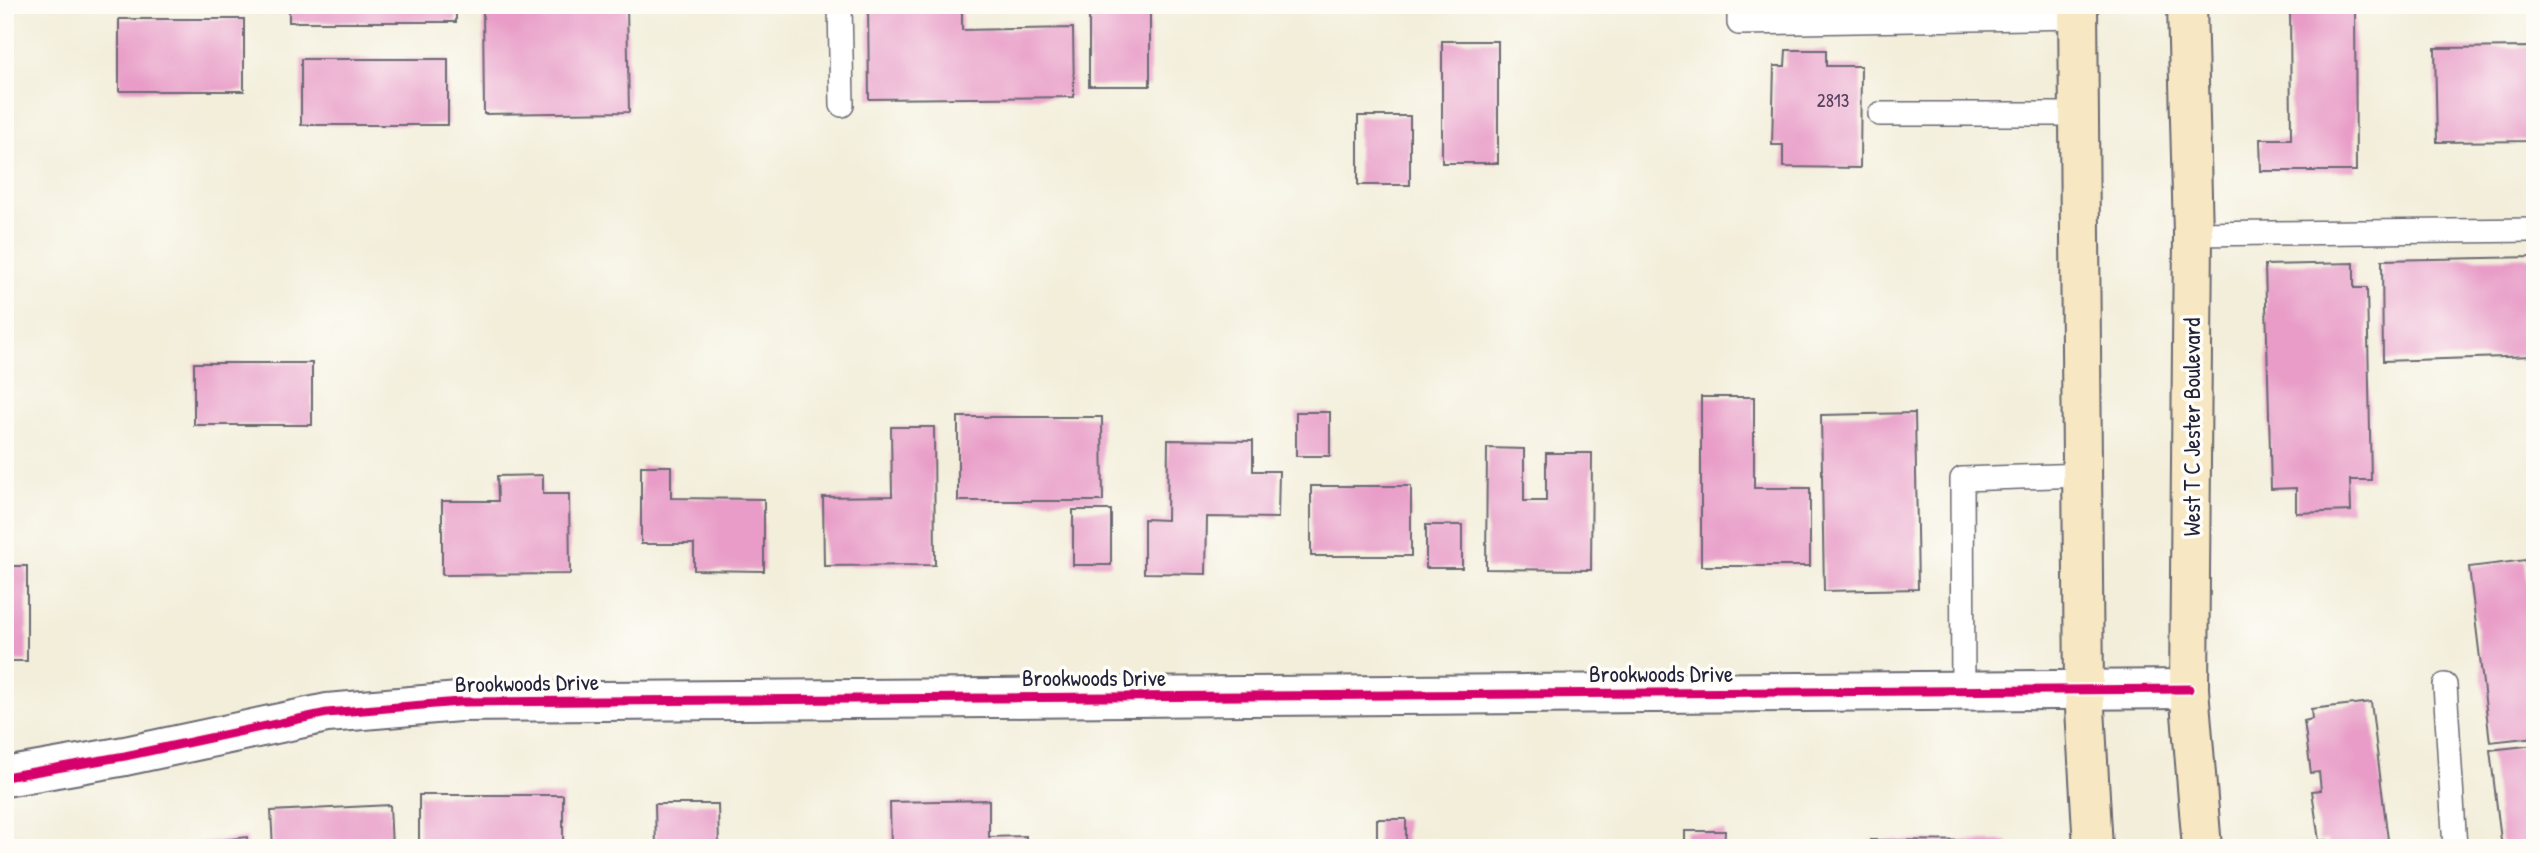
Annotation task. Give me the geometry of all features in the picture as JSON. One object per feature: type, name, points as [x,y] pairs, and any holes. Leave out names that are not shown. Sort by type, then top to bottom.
[{"type":"main road","name":"West T C Jester Boulevard","points":[[2187,5],[2193,234],[2189,688],[2202,848]]},
{"type":"main road","points":[[2078,11],[2084,691],[2093,848]]},
{"type":"street","name":"Brookwoods Drive","points":[[5,777],[125,756],[327,713],[459,702],[1963,692],[2189,688]]},
{"type":"lane","points":[[840,5],[842,106]]},
{"type":"lane","points":[[1739,5],[1740,23],[2078,11]]},
{"type":"lane","points":[[1880,114],[2080,114]]},
{"type":"lane","points":[[2193,234],[2535,230]]},
{"type":"lane","points":[[1963,692],[1962,479],[2083,475]]},
{"type":"lane","points":[[2445,685],[2455,848]]},
{"type":"building","points":[[289,5],[456,5],[456,22],[289,22]]},
{"type":"building","points":[[627,5],[629,112],[484,114],[483,7]]},
{"type":"building","points":[[868,5],[962,5],[962,30],[1073,28],[1074,97],[869,99]]},
{"type":"building","points":[[1089,5],[1150,5],[1150,86],[1089,86]]},
{"type":"building","points":[[2290,5],[2355,5],[2356,171],[2261,171],[2260,139],[2291,139]]},
{"type":"building","points":[[119,19],[244,19],[244,91],[119,91]]},
{"type":"building","points":[[1442,41],[1498,41],[1498,163],[1442,163]]},
{"type":"building","points":[[2535,47],[2535,141],[2437,142],[2435,48]]},
{"type":"building","points":[[1786,50],[1826,50],[1826,66],[1861,66],[1860,168],[1783,167],[1783,145],[1772,145],[1774,66],[1785,66]]},
{"type":"building","points":[[301,59],[448,59],[448,125],[301,125]]},
{"type":"building","points":[[1358,116],[1410,116],[1410,185],[1358,185]]},
{"type":"building","points":[[2535,257],[2535,356],[2383,361],[2382,260]]},
{"type":"building","points":[[2354,263],[2354,288],[2367,288],[2371,480],[2350,480],[2351,511],[2296,513],[2296,488],[2271,489],[2265,265]]},
{"type":"building","points":[[194,363],[312,363],[312,425],[194,425]]},
{"type":"building","points":[[1701,397],[1754,397],[1754,488],[1810,488],[1810,566],[1701,566]]},
{"type":"building","points":[[1296,412],[1330,412],[1330,456],[1296,456]]},
{"type":"building","points":[[1915,413],[1918,589],[1824,591],[1821,415]]},
{"type":"building","points":[[958,417],[1102,417],[1103,501],[958,501]]},
{"type":"building","points":[[891,427],[934,427],[935,565],[824,566],[823,497],[892,496]]},
{"type":"building","points":[[1168,440],[1253,441],[1253,471],[1279,471],[1278,518],[1207,517],[1206,574],[1144,573],[1144,519],[1167,520]]},
{"type":"building","points":[[1487,448],[1524,449],[1524,501],[1546,501],[1546,453],[1592,453],[1591,570],[1486,569]]},
{"type":"building","points":[[641,466],[671,466],[671,498],[764,499],[764,571],[694,570],[694,544],[641,544]]},
{"type":"building","points":[[543,475],[543,494],[569,494],[570,574],[442,575],[442,501],[498,501],[497,476]]},
{"type":"building","points":[[1311,486],[1411,486],[1411,556],[1311,556]]},
{"type":"building","points":[[1073,510],[1111,510],[1111,565],[1073,565]]},
{"type":"building","points":[[1426,525],[1462,525],[1462,568],[1426,568]]},
{"type":"building","points":[[2525,560],[2528,584],[2535,583],[2535,737],[2490,742],[2469,567]]},
{"type":"building","points":[[5,566],[27,566],[27,661],[5,661]]},
{"type":"building","points":[[2371,702],[2389,848],[2328,848],[2327,840],[2319,841],[2312,791],[2321,790],[2319,772],[2311,773],[2304,721],[2312,719],[2311,709]]},
{"type":"building","points":[[2535,745],[2535,848],[2502,848],[2490,750]]},
{"type":"building","points":[[419,795],[563,795],[563,848],[419,848]]},
{"type":"building","points":[[989,800],[989,837],[1026,836],[1026,848],[891,848],[890,802]]},
{"type":"building","points":[[655,804],[718,804],[719,848],[656,848]]},
{"type":"building","points":[[390,805],[392,848],[273,848],[271,811]]},
{"type":"building","points":[[1377,819],[1406,819],[1406,848],[1377,848]]},
{"type":"building","points":[[1685,831],[1725,831],[1724,848],[1685,848]]},
{"type":"building","points":[[247,837],[248,848],[171,848],[171,846]]},
{"type":"building","points":[[1870,840],[2008,841],[2008,848],[1870,848]]},
{"type":"building","points":[[1054,843],[1087,844],[1086,848],[1054,848]]},
{"type":"building","points":[[1558,843],[1660,843],[1660,848],[1558,848]]},
{"type":"cycle path","points":[[5,777],[125,756],[327,713],[459,702],[2189,689]]}]
